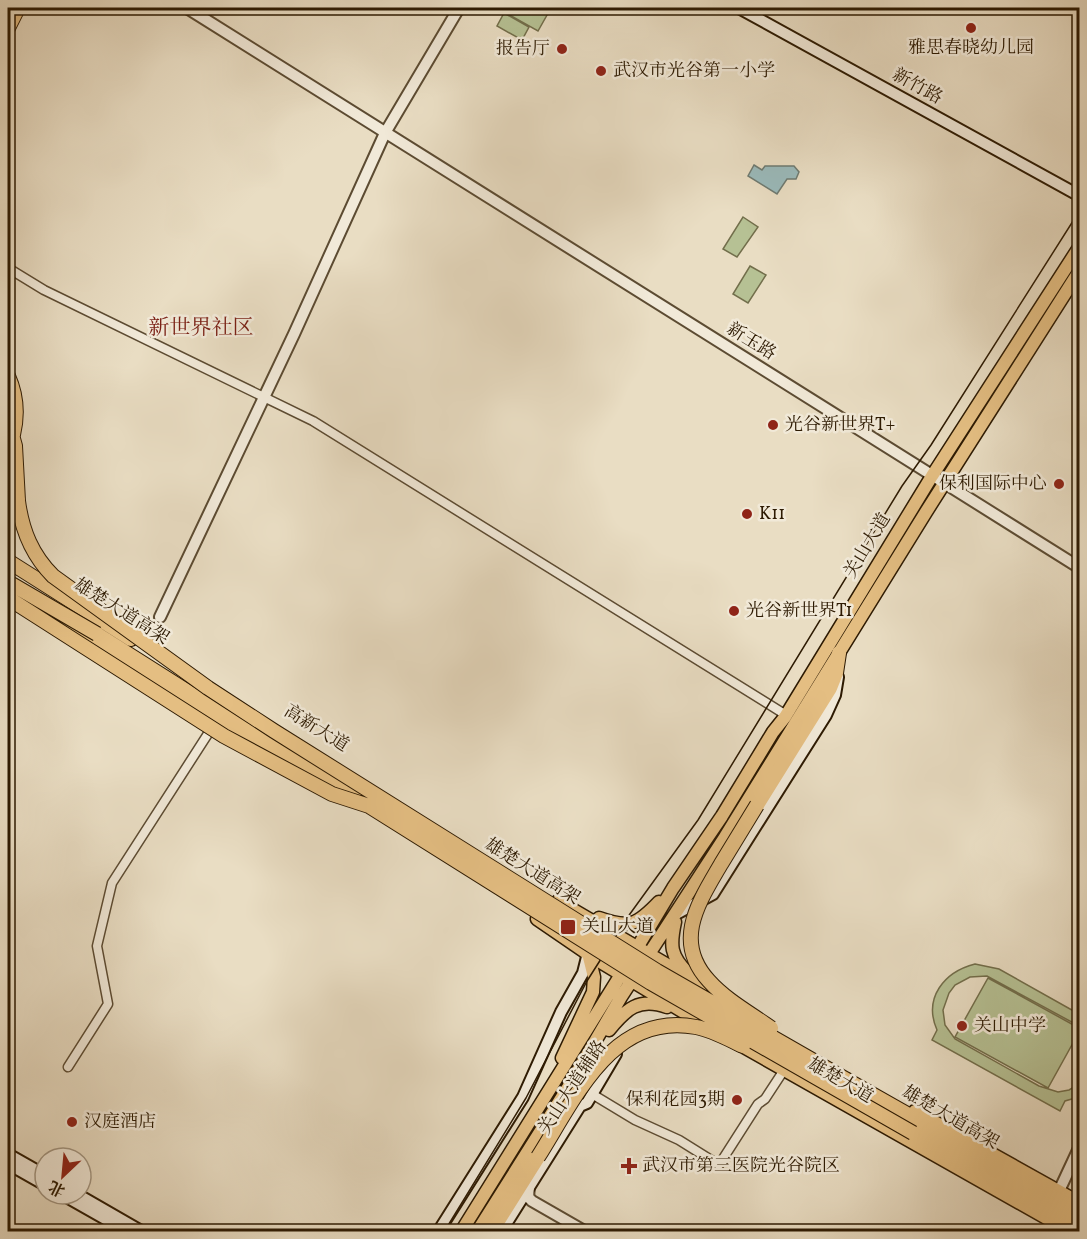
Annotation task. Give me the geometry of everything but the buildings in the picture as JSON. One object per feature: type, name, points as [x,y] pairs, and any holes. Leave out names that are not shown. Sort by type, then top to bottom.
[{"type":"highway","points":[[8,17],[10,8]]},
{"type":"highway","points":[[8,28],[18,8]]},
{"type":"highway","points":[[8,376],[13,389],[16,414],[11,447]]},
{"type":"highway","points":[[8,410],[11,447]]},
{"type":"highway","points":[[8,421],[22,525],[32,551],[45,568],[63,584],[208,688]]},
{"type":"highway","name":"雄楚大道高架","points":[[8,559],[657,971],[1080,1212]]},
{"type":"highway","name":"雄楚大道高架","points":[[8,577],[651,983],[1080,1228]]},
{"type":"highway","points":[[8,582],[97,634]]},
{"type":"highway","points":[[8,598],[224,736],[332,794],[369,806]]},
{"type":"highway","points":[[839,653],[836,673],[830,688],[702,896],[694,913],[691,941],[695,961],[709,981],[729,1000],[847,1080]]},
{"type":"highway","points":[[491,1232],[588,1079],[606,1056],[619,1044],[636,1034],[666,1026],[697,1027],[729,1039],[913,1134]]},
{"type":"main road","name":"关山大道","points":[[461,1232],[673,888],[786,715],[932,476],[1080,246]]},
{"type":"main road","name":"关山大道","points":[[477,1232],[1080,270]]},
{"type":"main road","name":"高新大道","points":[[8,559],[566,906],[607,929]]},
{"type":"main road","points":[[8,587],[216,720],[400,830],[591,955],[594,970],[593,992],[563,1053],[552,1087]]},
{"type":"main road","points":[[566,906],[618,925],[634,924],[644,918],[673,888]]},
{"type":"main road","points":[[676,914],[672,935],[673,954],[678,964],[700,984]]},
{"type":"main road","name":"雄楚大道","points":[[607,929],[649,956],[700,984],[768,1029],[1080,1203]]},
{"type":"main road","name":"雄楚大道","points":[[591,955],[709,1028],[1071,1232]]},
{"type":"main road","points":[[600,1078],[582,1063],[624,1012],[643,1003],[656,1003],[685,1014]]},
{"type":"main road","points":[[563,1095],[580,1106]]},
{"type":"street","name":"新玉路","points":[[187,8],[1080,568]]},
{"type":"street","points":[[160,616],[294,334],[385,133],[459,8]]},
{"type":"street","name":"新竹路","points":[[739,8],[1080,196]]},
{"type":"street","points":[[8,268],[44,290],[313,421],[786,715]]},
{"type":"street","points":[[676,914],[713,894],[826,716],[837,684],[839,653]]},
{"type":"street","points":[[68,1067],[108,1004],[97,946],[112,883],[216,720]]},
{"type":"street","name":"关山大道辅路","points":[[438,1232],[523,1096],[561,1012],[591,955]]},
{"type":"street","name":"关山大道辅路","points":[[501,1232],[580,1106],[587,1103],[621,1045],[645,1026],[670,1020],[682,1020],[709,1028]]},
{"type":"street","points":[[592,1094],[635,1120],[679,1140],[719,1165],[758,1104],[765,1099],[784,1070]]},
{"type":"street","points":[[1059,1191],[1080,1146]]},
{"type":"street","points":[[8,1154],[33,1168]]},
{"type":"street","points":[[8,1164],[33,1178]]},
{"type":"street","points":[[529,1187],[528,1197],[532,1201],[586,1232]]},
{"type":"street","points":[[93,1203],[143,1232]]},
{"type":"street","points":[[516,1207],[520,1204],[528,1205],[577,1232]]},
{"type":"street","points":[[82,1206],[128,1232]]},
{"type":"green space","points":[[497,8],[551,8],[538,31]]},
{"type":"green space","points":[[504,13],[529,27],[522,40],[497,26]]},
{"type":"green space","points":[[743,217],[758,227],[737,257],[723,249]]},
{"type":"green space","points":[[750,266],[766,275],[748,303],[733,294]]},
{"type":"green space","points":[[975,964],[999,969],[1079,1014],[1079,1026],[987,976],[970,977],[955,985],[949,993],[943,1010],[945,1025],[955,1039],[1039,1086],[1058,1092],[1069,1090],[1079,1084],[1079,1097],[1065,1101],[1060,1111],[932,1040],[937,1030],[933,1018],[933,1007],[939,988],[954,973]]},
{"type":"green space","points":[[988,978],[1079,1028],[1079,1032],[1048,1088],[955,1037]]},
{"type":"water","points":[[754,165],[762,170],[765,166],[794,166],[799,172],[796,179],[787,179],[777,194],[748,176]]},
{"type":"tram line","points":[[444,1232],[526,1098],[587,981],[627,918],[698,820],[902,486],[931,445],[1080,210]]},
{"type":"place","name":"雅思春晓幼儿园","points":[[971,28]]},
{"type":"place","name":"报告厅","points":[[562,49]]},
{"type":"place","name":"武汉市光谷第一小学","points":[[601,71]]},
{"type":"place","name":"光谷新世界T+","points":[[773,425]]},
{"type":"place","name":"保利国际中心","points":[[1059,484]]},
{"type":"place","name":"K11","points":[[747,514]]},
{"type":"place","name":"光谷新世界T1","points":[[734,611]]},
{"type":"place","name":"关山大道","points":[[568,927]]},
{"type":"place","name":"关山中学","points":[[962,1026]]},
{"type":"place","name":"保利花园3期","points":[[737,1100]]},
{"type":"place","name":"汉庭酒店","points":[[72,1122]]},
{"type":"place","name":"武汉市第三医院光谷院区","points":[[629,1166]]},
{"type":"district","name":"新世界社区","points":[[201,328]]}]
